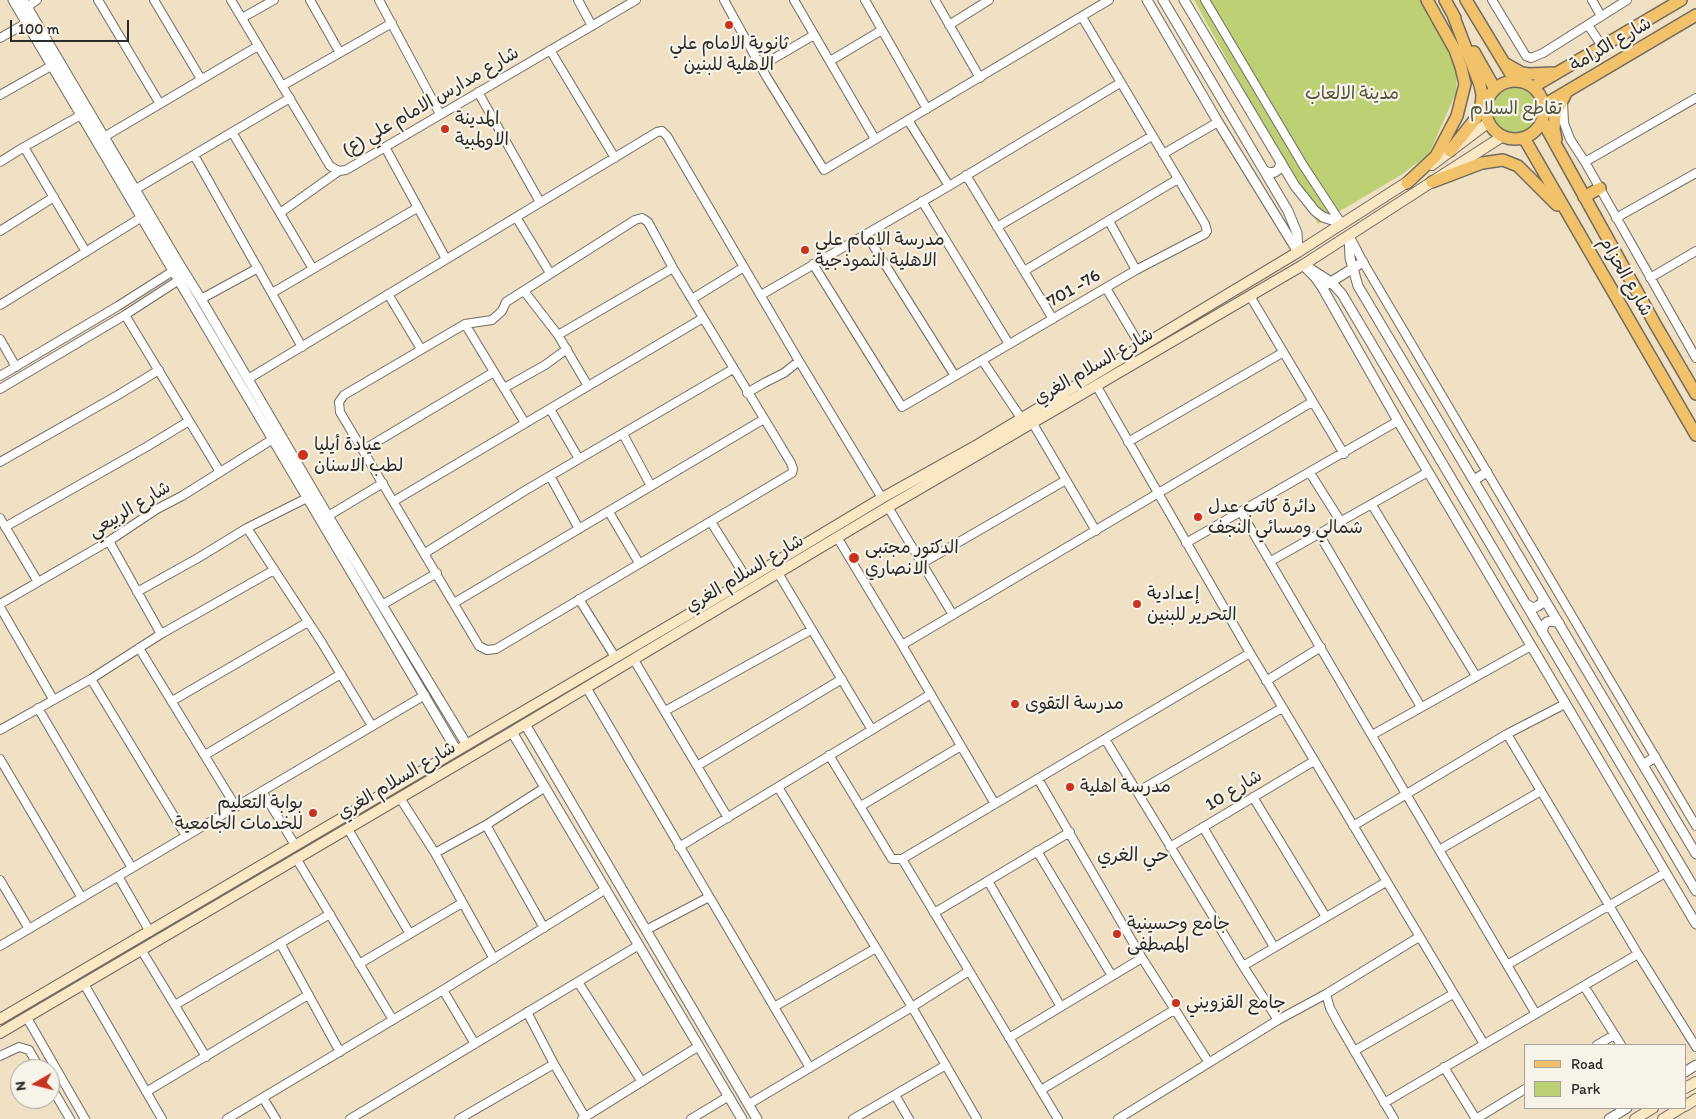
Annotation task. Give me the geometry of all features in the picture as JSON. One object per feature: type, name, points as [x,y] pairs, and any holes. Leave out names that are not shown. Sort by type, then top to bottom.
[{"type":"main road","points":[[1407,182],[1436,156],[1457,116],[1465,84],[1455,50],[1427,0]]},
{"type":"main road","points":[[1445,0],[1495,89]]},
{"type":"main road","points":[[1466,0],[1516,81]]},
{"type":"main road","name":"شارع الكرامة","points":[[1533,87],[1681,0]]},
{"type":"main road","points":[[1450,151],[1476,118],[1481,107],[1482,94],[1452,12]]},
{"type":"main road","name":"شارع الكرامة","points":[[1544,105],[1696,15]]},
{"type":"main road","points":[[1504,63],[1529,74],[1557,72]]},
{"type":"main road","points":[[1516,81],[1524,82],[1533,87],[1542,98],[1544,105],[1542,120],[1535,131],[1524,138],[1503,136],[1489,122],[1487,114],[1487,105],[1495,89],[1508,82],[1516,81]]},
{"type":"main road","points":[[1560,155],[1554,124],[1555,115],[1565,93]]},
{"type":"main road","name":"شارع الحزام","points":[[1542,120],[1696,394]]},
{"type":"main road","name":"شارع السلام الغري","points":[[0,1033],[634,660],[747,579],[1096,385],[1341,223],[1407,182],[1489,122]]},
{"type":"main road","name":"شارع السلام الغري","points":[[981,448],[1021,418],[1140,347],[1163,340],[1250,296],[1302,265],[1503,136]]},
{"type":"main road","name":"شارع الحزام","points":[[1524,138],[1696,435]]},
{"type":"main road","points":[[1432,182],[1482,163],[1503,160],[1518,166],[1569,217]]},
{"type":"main road","points":[[1584,197],[1600,188]]},
{"type":"main road","points":[[1647,351],[1647,338],[1652,335],[1656,336],[1665,352],[1678,365]]},
{"type":"main road","name":"شارع السلام الغري","points":[[0,1019],[615,657],[778,574],[837,538],[885,502]]},
{"type":"main road","points":[[312,836],[318,846]]},
{"type":"main road","points":[[1634,1119],[1651,1109]]},
{"type":"main road","points":[[1663,1119],[1679,1109]]},
{"type":"street","points":[[13,0],[173,271],[328,516],[467,745]]},
{"type":"street","points":[[36,0],[25,3],[201,298],[248,380],[274,439],[307,498],[457,751]]},
{"type":"street","points":[[98,0],[160,104]]},
{"type":"street","points":[[154,0],[201,79]]},
{"type":"street","name":"شارع مدارس الامام علي (ع)","points":[[231,0],[330,166],[339,171],[346,170],[636,0]]},
{"type":"street","points":[[242,18],[274,0]]},
{"type":"street","points":[[310,0],[340,53]]},
{"type":"street","points":[[379,0],[440,114]]},
{"type":"street","points":[[578,0],[592,26]]},
{"type":"street","points":[[724,0],[761,66],[824,170],[1108,0]]},
{"type":"street","points":[[794,0],[875,140]]},
{"type":"street","points":[[865,0],[927,108]]},
{"type":"street","points":[[935,0],[980,78]]},
{"type":"street","points":[[949,24],[989,0]]},
{"type":"street","points":[[1147,0],[1218,122],[1298,252]]},
{"type":"street","points":[[1163,0],[1288,211],[1297,233],[1298,252]]},
{"type":"street","points":[[1184,0],[1295,186],[1315,211],[1323,217],[1341,223]]},
{"type":"street","points":[[1204,0],[1303,165],[1341,223]]},
{"type":"street","points":[[1492,0],[1526,56],[1531,58],[1543,53],[1627,0]]},
{"type":"street","points":[[1592,0],[1601,16]]},
{"type":"street","points":[[1024,271],[1178,179],[1082,17]]},
{"type":"street","points":[[0,38],[26,23]]},
{"type":"street","points":[[282,86],[392,23]]},
{"type":"street","points":[[1588,25],[1602,46]]},
{"type":"street","points":[[830,61],[882,30]]},
{"type":"street","points":[[761,66],[814,35]]},
{"type":"street","points":[[104,137],[258,46]]},
{"type":"street","points":[[550,50],[615,158]]},
{"type":"street","points":[[0,95],[51,66]]},
{"type":"street","points":[[761,295],[922,202],[1120,83]]},
{"type":"street","points":[[478,92],[540,202]]},
{"type":"street","points":[[1565,93],[1562,110],[1564,123],[1570,139],[1600,188],[1696,358]]},
{"type":"street","points":[[136,189],[290,98]]},
{"type":"street","points":[[1585,162],[1696,98]]},
{"type":"street","points":[[0,162],[81,115]]},
{"type":"street","points":[[908,120],[948,186]]},
{"type":"street","points":[[1163,154],[1218,122]]},
{"type":"street","points":[[248,380],[540,202],[657,132],[662,131],[668,136],[799,361],[953,615]]},
{"type":"street","points":[[232,132],[313,269]]},
{"type":"street","points":[[997,227],[1152,136]]},
{"type":"street","points":[[24,147],[86,252]]},
{"type":"street","points":[[385,147],[446,259]]},
{"type":"street","points":[[194,155],[302,347]]},
{"type":"street","points":[[1265,171],[1270,173],[1276,172],[1281,162]]},
{"type":"street","points":[[280,213],[339,171]]},
{"type":"street","points":[[1616,218],[1696,172]]},
{"type":"street","points":[[966,175],[1053,319]]},
{"type":"street","name":"701 -76","points":[[813,264],[902,407],[1136,270],[1205,234],[1207,228],[1178,179]]},
{"type":"street","points":[[0,231],[54,197]]},
{"type":"street","points":[[922,202],[1009,344]]},
{"type":"street","points":[[272,293],[417,208]]},
{"type":"street","points":[[0,305],[142,217]]},
{"type":"street","points":[[516,217],[550,273]]},
{"type":"street","points":[[642,218],[648,222],[673,268],[793,469],[792,473],[711,522],[496,649],[487,650],[479,646],[340,412],[339,402],[344,395],[466,324],[492,320],[502,311],[506,302],[550,273],[635,220],[642,218]]},
{"type":"street","points":[[1109,221],[1136,270]]},
{"type":"street","points":[[866,234],[955,376]]},
{"type":"street","points":[[1349,236],[1362,262],[1696,826]]},
{"type":"street","points":[[1349,236],[1350,258],[1358,286],[1696,854]]},
{"type":"street","points":[[1650,278],[1696,251]]},
{"type":"street","points":[[1322,287],[1362,262]]},
{"type":"street","points":[[1302,265],[1331,282],[1342,294],[1696,890]]},
{"type":"street","points":[[1302,265],[1315,277],[1322,287],[1443,498],[1696,924]]},
{"type":"street","points":[[692,299],[744,267]]},
{"type":"street","points":[[201,298],[258,268]]},
{"type":"street","points":[[558,335],[673,268]]},
{"type":"street","points":[[0,376],[173,271]]},
{"type":"street","points":[[0,389],[126,315],[179,280]]},
{"type":"street","points":[[1106,288],[1140,347]]},
{"type":"street","points":[[524,291],[558,335],[588,386]]},
{"type":"street","points":[[388,294],[421,349]]},
{"type":"street","points":[[1250,296],[1282,353],[1344,454]]},
{"type":"street","points":[[126,315],[220,472]]},
{"type":"street","points":[[394,502],[703,318]]},
{"type":"street","points":[[466,324],[525,423]]},
{"type":"street","points":[[0,339],[16,367]]},
{"type":"street","points":[[504,388],[545,365],[566,349]]},
{"type":"street","points":[[1128,442],[1282,353]]},
{"type":"street","points":[[982,360],[1021,418]]},
{"type":"street","points":[[747,393],[784,374],[799,361]]},
{"type":"street","points":[[425,554],[579,458],[733,369]]},
{"type":"street","points":[[0,462],[159,370]]},
{"type":"street","points":[[363,450],[494,372]]},
{"type":"street","points":[[1096,385],[1266,681],[1484,1044]]},
{"type":"street","points":[[902,645],[1312,402]]},
{"type":"street","points":[[550,409],[579,458]]},
{"type":"street","points":[[454,603],[764,419]]},
{"type":"street","points":[[5,527],[189,421]]},
{"type":"street","points":[[1186,543],[1344,454],[1398,421]]},
{"type":"street","points":[[1032,422],[1096,531]]},
{"type":"street","points":[[623,434],[651,486]]},
{"type":"street","name":"شارع الربيعي","points":[[0,606],[274,439]]},
{"type":"street","points":[[1271,561],[1428,472]]},
{"type":"street","points":[[1474,480],[1487,472]]},
{"type":"street","points":[[1310,473],[1341,522]]},
{"type":"street","points":[[550,476],[579,529]]},
{"type":"street","points":[[921,564],[1066,480]]},
{"type":"street","points":[[328,516],[383,483]]},
{"type":"street","points":[[1443,498],[1458,489]]},
{"type":"street","points":[[137,592],[247,528],[307,498]]},
{"type":"street","points":[[1372,505],[1476,676]]},
{"type":"street","points":[[609,512],[639,563]]},
{"type":"street","points":[[1242,512],[1536,1014]]},
{"type":"street","points":[[0,518],[38,582]]},
{"type":"street","points":[[711,522],[747,579]]},
{"type":"street","points":[[247,528],[341,674],[372,726]]},
{"type":"street","points":[[1319,534],[1421,707]]},
{"type":"street","points":[[837,538],[995,804]]},
{"type":"street","points":[[108,541],[161,634]]},
{"type":"street","points":[[0,730],[91,679],[161,634],[274,570]]},
{"type":"street","points":[[382,605],[437,573]]},
{"type":"street","points":[[778,574],[872,730]]},
{"type":"street","points":[[1526,604],[1533,608],[1538,606],[1542,603],[1543,597]]},
{"type":"street","points":[[578,599],[615,657]]},
{"type":"street","points":[[0,606],[53,700]]},
{"type":"street","points":[[1542,632],[1547,622],[1552,620],[1559,623]]},
{"type":"street","points":[[172,701],[308,622]]},
{"type":"street","points":[[665,711],[811,630]]},
{"type":"street","points":[[1372,735],[1531,646]]},
{"type":"street","points":[[1266,681],[1321,647]]},
{"type":"street","points":[[139,648],[236,807]]},
{"type":"street","points":[[829,755],[892,859],[902,859],[1250,653]]},
{"type":"street","points":[[634,660],[728,818]]},
{"type":"street","points":[[205,755],[341,674]]},
{"type":"street","points":[[91,679],[186,836]]},
{"type":"street","points":[[697,766],[842,679]]},
{"type":"street","points":[[586,687],[810,1068]]},
{"type":"street","points":[[680,847],[930,694]]},
{"type":"street","points":[[0,946],[425,695]]},
{"type":"street","points":[[1353,826],[1507,734],[1565,704]]},
{"type":"street","points":[[38,708],[132,868]]},
{"type":"street","points":[[1138,792],[1282,708]]},
{"type":"street","points":[[525,724],[757,1119]]},
{"type":"street","points":[[512,732],[742,1119]]},
{"type":"street","points":[[1507,734],[1638,954],[1696,1047]]},
{"type":"street","points":[[1105,739],[1278,1020]]},
{"type":"street","points":[[861,806],[961,746]]},
{"type":"street","points":[[1643,765],[1655,757]]},
{"type":"street","points":[[0,759],[82,898]]},
{"type":"street","name":"شارع 10","points":[[1170,847],[1314,761]]},
{"type":"street","points":[[1038,779],[1142,958],[1208,1063]]},
{"type":"street","points":[[778,787],[912,1007],[977,1119]]},
{"type":"street","points":[[435,853],[486,825],[544,788]]},
{"type":"street","points":[[262,791],[295,845]]},
{"type":"street","points":[[1439,850],[1541,791]]},
{"type":"street","points":[[1625,804],[1640,796]]},
{"type":"street","points":[[1252,797],[1326,917]]},
{"type":"street","points":[[400,798],[435,853],[494,959]]},
{"type":"street","points":[[486,825],[544,928]]},
{"type":"street","points":[[1203,827],[1274,947]]},
{"type":"street","points":[[348,829],[410,934]]},
{"type":"street","points":[[934,913],[1070,832]]},
{"type":"street","points":[[1037,851],[1112,976]]},
{"type":"street","points":[[296,858],[393,1020]]},
{"type":"street","points":[[902,859],[1057,1119]]},
{"type":"street","points":[[1507,965],[1665,873]]},
{"type":"street","points":[[118,876],[150,932]]},
{"type":"street","points":[[0,880],[29,929]]},
{"type":"street","points":[[988,881],[1061,1007]]},
{"type":"street","points":[[1243,966],[1386,882]]},
{"type":"street","points":[[227,1119],[443,990],[606,889]]},
{"type":"street","points":[[646,930],[709,897]]},
{"type":"street","points":[[359,964],[462,903]]},
{"type":"street","points":[[175,1005],[330,914]]},
{"type":"street","points":[[1118,1119],[1278,1020],[1326,994],[1419,937]]},
{"type":"street","points":[[280,943],[340,1052]]},
{"type":"street","points":[[352,1119],[639,945]]},
{"type":"street","points":[[774,1007],[876,948]]},
{"type":"street","points":[[142,951],[206,1056]]},
{"type":"street","points":[[1384,1103],[1638,954]]},
{"type":"street","points":[[1009,1038],[1142,958]]},
{"type":"street","points":[[749,1104],[969,971]]},
{"type":"street","points":[[578,982],[642,1082]]},
{"type":"street","points":[[84,984],[162,1119]]},
{"type":"street","points":[[1584,986],[1620,1044]]},
{"type":"street","points":[[443,990],[475,1044]]},
{"type":"street","points":[[146,1092],[308,994]]},
{"type":"street","points":[[1326,994],[1330,1008],[1394,1119]]},
{"type":"street","points":[[1354,1051],[1454,994]]},
{"type":"street","points":[[673,1004],[685,998]]},
{"type":"street","points":[[1041,1090],[1174,1010]]},
{"type":"street","points":[[528,1012],[583,1118],[699,1046]]},
{"type":"street","points":[[27,1018],[85,1119]]},
{"type":"street","points":[[1599,1044],[1614,1034]]},
{"type":"street","points":[[0,1056],[19,1047],[29,1050],[34,1059]]},
{"type":"street","points":[[459,1119],[554,1064]]},
{"type":"street","points":[[853,1119],[946,1065]]},
{"type":"street","points":[[1444,1068],[1476,1119],[1524,1090]]},
{"type":"street","points":[[895,1095],[909,1119]]},
{"type":"street","points":[[691,1119],[728,1096]]},
{"type":"street","points":[[263,1098],[276,1119]]},
{"type":"street","points":[[60,1102],[70,1119]]},
{"type":"street","points":[[1609,1119],[1625,1109]]},
{"type":"green space","name":"مدينة الالعاب","points":[[1194,0],[1420,0],[1457,68],[1456,93],[1429,154],[1401,175],[1318,224]]},
{"type":"green space","name":"تقاطع السلام","points":[[1516,85],[1525,87],[1533,92],[1538,100],[1540,109],[1538,118],[1533,126],[1525,131],[1516,133],[1507,131],[1499,126],[1494,118],[1492,109],[1494,100],[1499,92],[1507,87]]},
{"type":"place","name":"ثانوية الامام علي الاهلية للبنين","points":[[729,25]]},
{"type":"place","name":"المدينة الاولمبية","points":[[445,129]]},
{"type":"place","name":"مدرسة الامام علي الاهلية النموذجية","points":[[805,250]]},
{"type":"place","name":"عيادة أيليا لطب الاسنان","points":[[303,455]]},
{"type":"place","name":"دائرة كاتب عدل شمالي ومسائي النجف","points":[[1198,517]]},
{"type":"place","name":"الدكتور مجتبى الانصاري","points":[[854,558]]},
{"type":"place","name":"إعدادية التحرير للبنين","points":[[1137,604]]},
{"type":"place","name":"مدرسة التقوى","points":[[1015,704]]},
{"type":"place","name":"مدرسة اهلية","points":[[1070,787]]},
{"type":"place","name":"بوابة التعليم للخدمات الجامعية","points":[[313,813]]},
{"type":"place","name":"جامع وحسينية المصطفى","points":[[1117,934]]},
{"type":"place","name":"جامع القزويني","points":[[1176,1003]]},
{"type":"district","name":"حي الغري","points":[[1133,856]]}]
